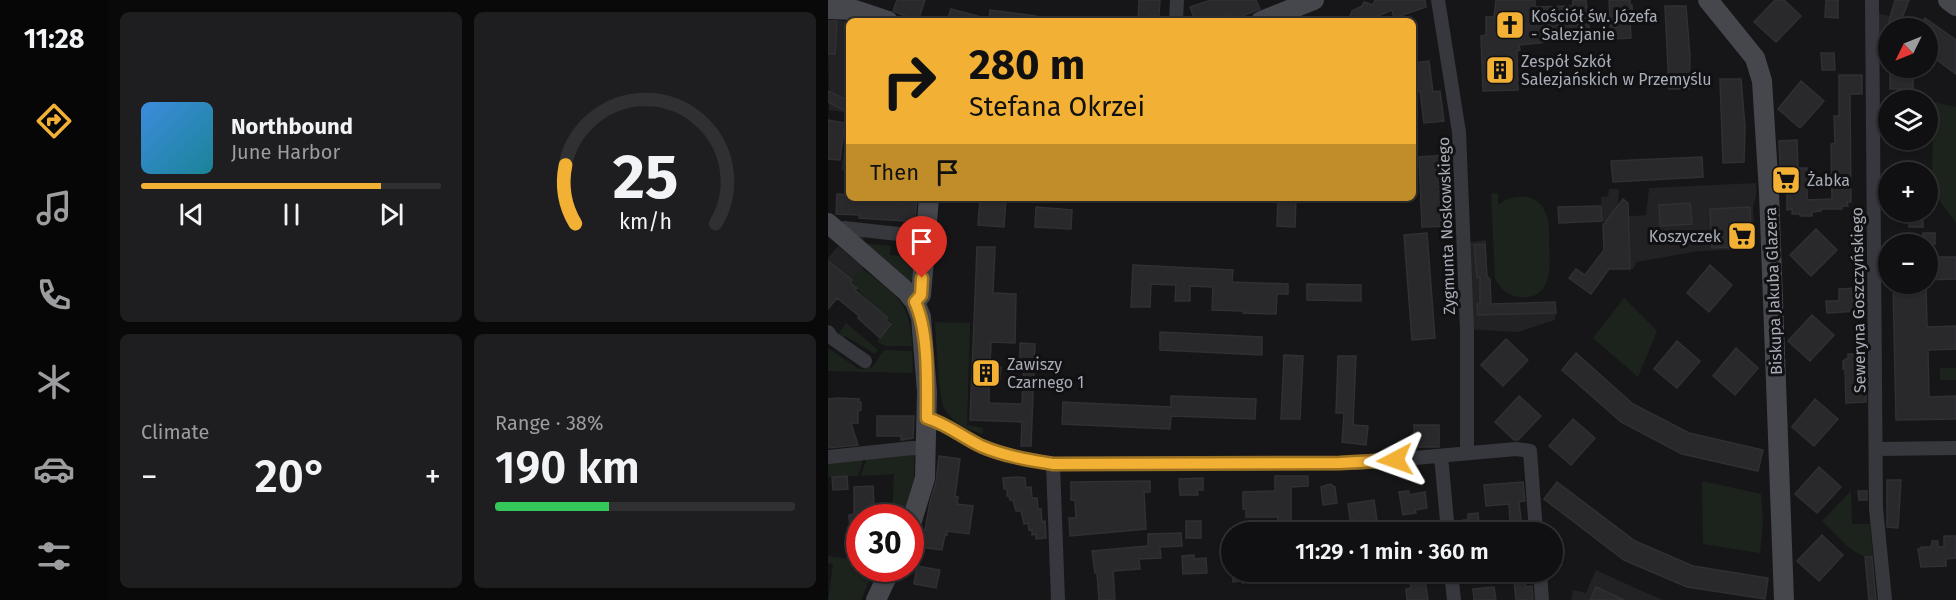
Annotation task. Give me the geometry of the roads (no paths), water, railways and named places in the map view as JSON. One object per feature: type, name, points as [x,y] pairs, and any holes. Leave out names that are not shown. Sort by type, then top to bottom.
[{"type":"street","points":[[1176,18],[1177,0]]},
{"type":"street","points":[[1269,18],[1314,0]]},
{"type":"street","name":"Zygmunta Noskowskiego","points":[[1438,0],[1459,132],[1467,329],[1467,452]]},
{"type":"street","name":"Biskupa Jakuba Glazera","points":[[1708,0],[1755,58],[1762,81],[1770,192],[1784,600]]},
{"type":"street","name":"Seweryna Goszczyńskiego","points":[[1872,0],[1876,508],[1885,600]]},
{"type":"street","points":[[1948,0],[1956,6]]},
{"type":"street","points":[[828,9],[855,10],[879,18]]},
{"type":"street","points":[[915,302],[921,295],[928,201]]},
{"type":"street","points":[[833,228],[926,237]]},
{"type":"street","points":[[833,228],[906,291],[915,302],[921,317],[924,335],[927,418],[925,478],[917,504]]},
{"type":"street","points":[[828,332],[832,338],[865,361]]},
{"type":"street","points":[[927,418],[946,425],[983,447],[1024,459],[1053,464],[1358,463],[1467,452],[1516,449],[1530,451],[1535,522]]},
{"type":"street","points":[[828,457],[926,448]]},
{"type":"street","points":[[1876,449],[1956,448]]},
{"type":"street","points":[[1441,456],[1447,522]]},
{"type":"street","points":[[1053,464],[1058,600]]},
{"type":"street","points":[[876,600],[884,582]]},
{"type":"street","points":[[1452,582],[1454,600]]},
{"type":"street","points":[[1541,582],[1542,600]]},
{"type":"place","name":"Kościół św. Józefa - Salezjanie","points":[[1510,25]]},
{"type":"place","name":"Zespół Szkół Salezjańskich w Przemyślu","points":[[1500,70]]},
{"type":"place","name":"Żabka","points":[[1786,180]]},
{"type":"place","name":"Koszyczek","points":[[1742,236]]},
{"type":"place","name":"Zawiszy Czarnego 1","points":[[986,373]]}]
